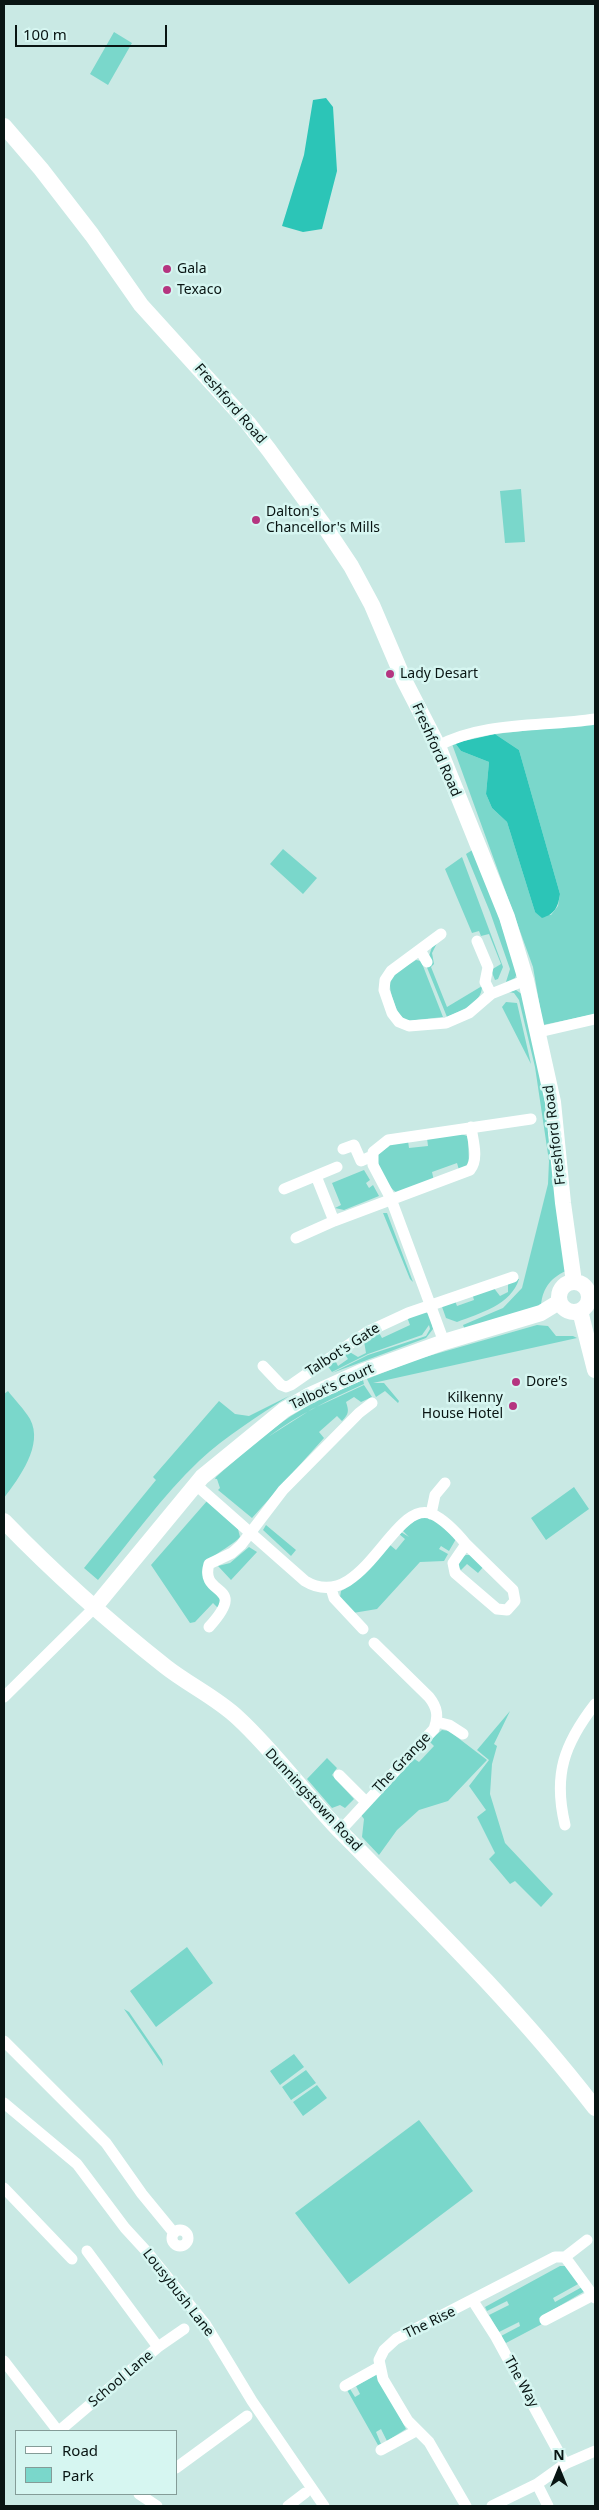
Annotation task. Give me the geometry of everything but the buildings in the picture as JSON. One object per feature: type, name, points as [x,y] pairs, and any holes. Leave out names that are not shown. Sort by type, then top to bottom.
[{"type":"main road","name":"Freshford Road","points":[[4,126],[92,235],[141,304],[248,423],[325,526],[351,566],[372,605],[404,680],[438,746],[507,917],[526,980],[553,1102],[563,1203],[574,1282],[581,1285],[588,1293],[587,1304],[580,1311],[595,1370]]},
{"type":"main road","points":[[574,1282],[562,1288],[559,1302],[566,1310],[580,1311]]},
{"type":"main road","name":"Talbot's Court","points":[[94,1608],[195,1484],[240,1444],[284,1410],[310,1395],[361,1372],[444,1342],[540,1313],[559,1302]]},
{"type":"main road","name":"Dunningstown Road","points":[[4,1521],[46,1566],[94,1608],[173,1672],[237,1717],[340,1831],[469,1961],[563,2067],[595,2108]]},
{"type":"street","points":[[438,746],[458,736],[506,728],[595,719]]},
{"type":"street","points":[[440,934],[391,971],[385,980],[384,990],[392,1013],[399,1022],[409,1026],[446,1023],[468,1013],[491,994],[526,980]]},
{"type":"street","points":[[477,941],[488,967],[485,982],[491,994]]},
{"type":"street","points":[[420,950],[427,962]]},
{"type":"street","points":[[539,1032],[595,1019]]},
{"type":"street","points":[[343,1149],[354,1145],[361,1161],[372,1156],[376,1149],[388,1140],[531,1119]]},
{"type":"street","points":[[296,1238],[334,1221],[470,1170],[475,1164],[471,1127]]},
{"type":"street","points":[[372,1156],[373,1164],[391,1199],[444,1342]]},
{"type":"street","points":[[284,1189],[337,1167]]},
{"type":"street","points":[[316,1176],[334,1221]]},
{"type":"street","name":"Talbot's Gate","points":[[263,1366],[281,1385],[286,1387],[367,1332],[431,1304],[513,1277]]},
{"type":"street","points":[[209,1627],[224,1611],[226,1603],[222,1592],[208,1576],[209,1564],[232,1553],[283,1490],[356,1409],[372,1403]]},
{"type":"street","points":[[431,1514],[435,1495],[445,1483]]},
{"type":"street","points":[[195,1484],[249,1534],[313,1586],[331,1588],[347,1582],[370,1561],[403,1523],[421,1514],[431,1514],[456,1532],[513,1590],[515,1601],[507,1610],[497,1609],[455,1573],[453,1563],[466,1544]]},
{"type":"street","points":[[331,1588],[334,1598],[361,1623]]},
{"type":"street","points":[[4,1696],[94,1608]]},
{"type":"street","name":"The Grange","points":[[340,1831],[434,1729],[437,1722],[435,1705],[429,1697],[374,1643]]},
{"type":"street","points":[[565,1825],[560,1802],[562,1765],[569,1743],[595,1704]]},
{"type":"street","name":"The Grange","points":[[437,1722],[449,1725],[464,1734]]},
{"type":"street","name":"The Grange","points":[[339,1775],[366,1802]]},
{"type":"street","points":[[4,2041],[106,2142],[142,2194],[174,2233]]},
{"type":"street","name":"Lousybush Lane","points":[[4,2103],[77,2164],[125,2228],[148,2253],[206,2325],[252,2401],[324,2506]]},
{"type":"street","points":[[4,2188],[72,2259]]},
{"type":"street","points":[[545,2320],[594,2296],[565,2257],[587,2240]]},
{"type":"street","points":[[87,2251],[158,2347]]},
{"type":"street","name":"The Rise","points":[[379,2367],[379,2360],[384,2350],[396,2339],[474,2301],[492,2289],[554,2257],[565,2257]]},
{"type":"street","name":"The Way","points":[[474,2301],[567,2464]]},
{"type":"street","name":"School Lane","points":[[60,2430],[158,2347],[184,2329]]},
{"type":"street","points":[[4,2361],[58,2430]]},
{"type":"street","points":[[345,2386],[379,2367],[383,2379],[408,2421],[429,2442],[466,2506]]},
{"type":"street","points":[[178,2467],[245,2422]]},
{"type":"street","points":[[381,2450],[416,2431]]},
{"type":"street","points":[[492,2506],[537,2484],[567,2464],[595,2451]]},
{"type":"street","points":[[537,2484],[548,2506]]},
{"type":"street","points":[[288,2506],[305,2493]]},
{"type":"street","points":[[144,2495],[157,2506]]},
{"type":"green space","points":[[114,32],[132,43],[108,85],[90,74]]},
{"type":"green space","points":[[521,489],[525,542],[505,543],[500,491]]},
{"type":"green space","points":[[595,723],[595,1014],[543,1025],[533,967],[452,744],[455,743],[461,751],[489,762],[486,794],[492,808],[507,822],[535,912],[551,915],[558,906],[560,894],[519,750],[495,734]]},
{"type":"green space","points":[[283,849],[317,878],[303,894],[270,864]]},
{"type":"green space","points":[[474,849],[488,883],[517,973],[515,978],[506,982],[510,969],[490,912],[466,854]]},
{"type":"green space","points":[[462,857],[503,967],[498,979],[495,980],[491,970],[501,964],[489,934],[481,936],[479,931],[472,933],[445,869]]},
{"type":"green space","points":[[437,943],[432,953],[434,964],[431,967],[447,1007],[482,986],[478,998],[474,1002],[447,1017],[426,965],[432,947]]},
{"type":"green space","points":[[416,960],[421,961],[443,1017],[407,1021],[397,1010],[391,993],[391,981],[397,972]]},
{"type":"green space","points":[[516,990],[523,995],[540,1062],[566,1271],[555,1277],[545,1290],[541,1309],[465,1330],[463,1325],[503,1308],[522,1288],[548,1184],[549,1161],[535,1067],[519,1000],[514,993],[509,992]]},
{"type":"green space","points":[[506,1002],[517,1003],[531,1064],[502,1007]]},
{"type":"green space","points":[[461,1134],[467,1136],[468,1139],[469,1165],[459,1170],[457,1163],[432,1172],[434,1181],[398,1193],[390,1187],[381,1172],[377,1156],[391,1144],[408,1141],[409,1148],[428,1146],[427,1138]]},
{"type":"green space","points":[[364,1170],[370,1180],[366,1183],[369,1188],[373,1185],[379,1196],[344,1210],[335,1208],[341,1205],[332,1183]]},
{"type":"green space","points":[[383,1213],[387,1213],[413,1282],[410,1279]]},
{"type":"green space","points":[[519,1279],[515,1288],[502,1302],[494,1307],[457,1322],[446,1318],[441,1304],[454,1298],[457,1306],[474,1300],[472,1293],[493,1287],[500,1296],[508,1292],[508,1282]]},
{"type":"green space","points":[[426,1312],[430,1315],[433,1329],[426,1338],[332,1373],[368,1355],[426,1336],[430,1329],[429,1325],[422,1335],[368,1354],[332,1372],[327,1365],[335,1360],[338,1366],[348,1359],[344,1353],[348,1351],[358,1357],[366,1353],[364,1341],[378,1331],[382,1338],[410,1325],[407,1317]]},
{"type":"green space","points":[[537,1325],[548,1326],[556,1336],[573,1336],[577,1338],[373,1383],[384,1383],[399,1401],[398,1403],[385,1391],[376,1397],[367,1379],[418,1359]]},
{"type":"green space","points":[[363,1380],[364,1384],[315,1408],[364,1385],[372,1397],[361,1402],[354,1397],[346,1402],[348,1412],[344,1419],[342,1421],[337,1416],[319,1432],[324,1438],[252,1518],[218,1490],[220,1488],[217,1479],[215,1479],[216,1477],[271,1430],[308,1406]]},
{"type":"green space","points":[[8,1391],[30,1419],[34,1429],[34,1440],[23,1471],[4,1498],[4,1394]]},
{"type":"green space","points":[[289,1396],[231,1435],[199,1461],[159,1503],[98,1580],[84,1568],[156,1480],[153,1477],[219,1401],[235,1414],[249,1416]]},
{"type":"green space","points":[[574,1487],[589,1509],[546,1540],[531,1518]]},
{"type":"green space","points":[[207,1501],[238,1529],[240,1537],[208,1561],[202,1573],[204,1579],[222,1601],[219,1609],[213,1603],[195,1622],[190,1623],[151,1565]]},
{"type":"green space","points":[[420,1517],[434,1519],[456,1539],[449,1551],[441,1546],[439,1549],[448,1554],[444,1561],[420,1562],[377,1609],[353,1613],[340,1597],[341,1591],[350,1586],[390,1545],[396,1550],[405,1539],[399,1534],[401,1532],[409,1537],[402,1530]]},
{"type":"green space","points":[[266,1525],[296,1550],[291,1556],[263,1530]]},
{"type":"green space","points":[[249,1547],[257,1552],[231,1580],[218,1566],[230,1563]]},
{"type":"green space","points":[[471,1555],[484,1566],[478,1573],[467,1564],[461,1570],[458,1566],[461,1557]]},
{"type":"green space","points":[[510,1711],[494,1744],[497,1746],[492,1764],[490,1794],[505,1843],[553,1894],[541,1907],[515,1881],[510,1884],[489,1859],[495,1853],[477,1817],[486,1810],[469,1786],[489,1760],[477,1750]]},
{"type":"green space","points":[[442,1730],[449,1731],[487,1760],[448,1801],[419,1810],[397,1830],[379,1855],[362,1837],[364,1819],[361,1815],[413,1758],[419,1762],[434,1746],[429,1741]]},
{"type":"green space","points":[[327,1758],[337,1768],[332,1775],[354,1799],[345,1808],[340,1805],[332,1808],[307,1779]]},
{"type":"green space","points":[[187,1947],[213,1983],[156,2027],[130,1991]]},
{"type":"green space","points":[[124,2009],[129,2012],[162,2060],[163,2066]]},
{"type":"green space","points":[[294,2054],[304,2067],[280,2085],[270,2071]]},
{"type":"green space","points":[[306,2070],[316,2083],[291,2100],[282,2087]]},
{"type":"green space","points":[[317,2085],[327,2098],[303,2116],[293,2102]]},
{"type":"green space","points":[[419,2120],[473,2191],[349,2284],[295,2213]]},
{"type":"green space","points":[[560,2266],[566,2266],[580,2283],[553,2298],[555,2302],[582,2287],[585,2291],[539,2318],[542,2324],[506,2343],[501,2336],[520,2326],[519,2322],[499,2332],[489,2315],[509,2305],[507,2301],[487,2311],[485,2307]]},
{"type":"green space","points":[[378,2374],[406,2429],[387,2441],[381,2429],[376,2432],[381,2444],[378,2445],[347,2390],[350,2389],[355,2397],[360,2394],[356,2386]]},
{"type":"shaded area","points":[[326,98],[333,107],[337,171],[322,229],[303,232],[282,226],[304,155],[313,100]]},
{"type":"shaded area","points":[[495,734],[519,750],[560,894],[555,909],[542,918],[535,912],[507,822],[492,808],[486,794],[489,762],[461,751],[455,743]]},
{"type":"place","name":"Gala","points":[[167,269]]},
{"type":"place","name":"Texaco","points":[[167,290]]},
{"type":"place","name":"Dalton's Chancellor's Mills","points":[[256,520]]},
{"type":"place","name":"Lady Desart","points":[[390,674]]},
{"type":"place","name":"Dore's","points":[[516,1382]]},
{"type":"place","name":"Kilkenny House Hotel","points":[[513,1406]]}]
